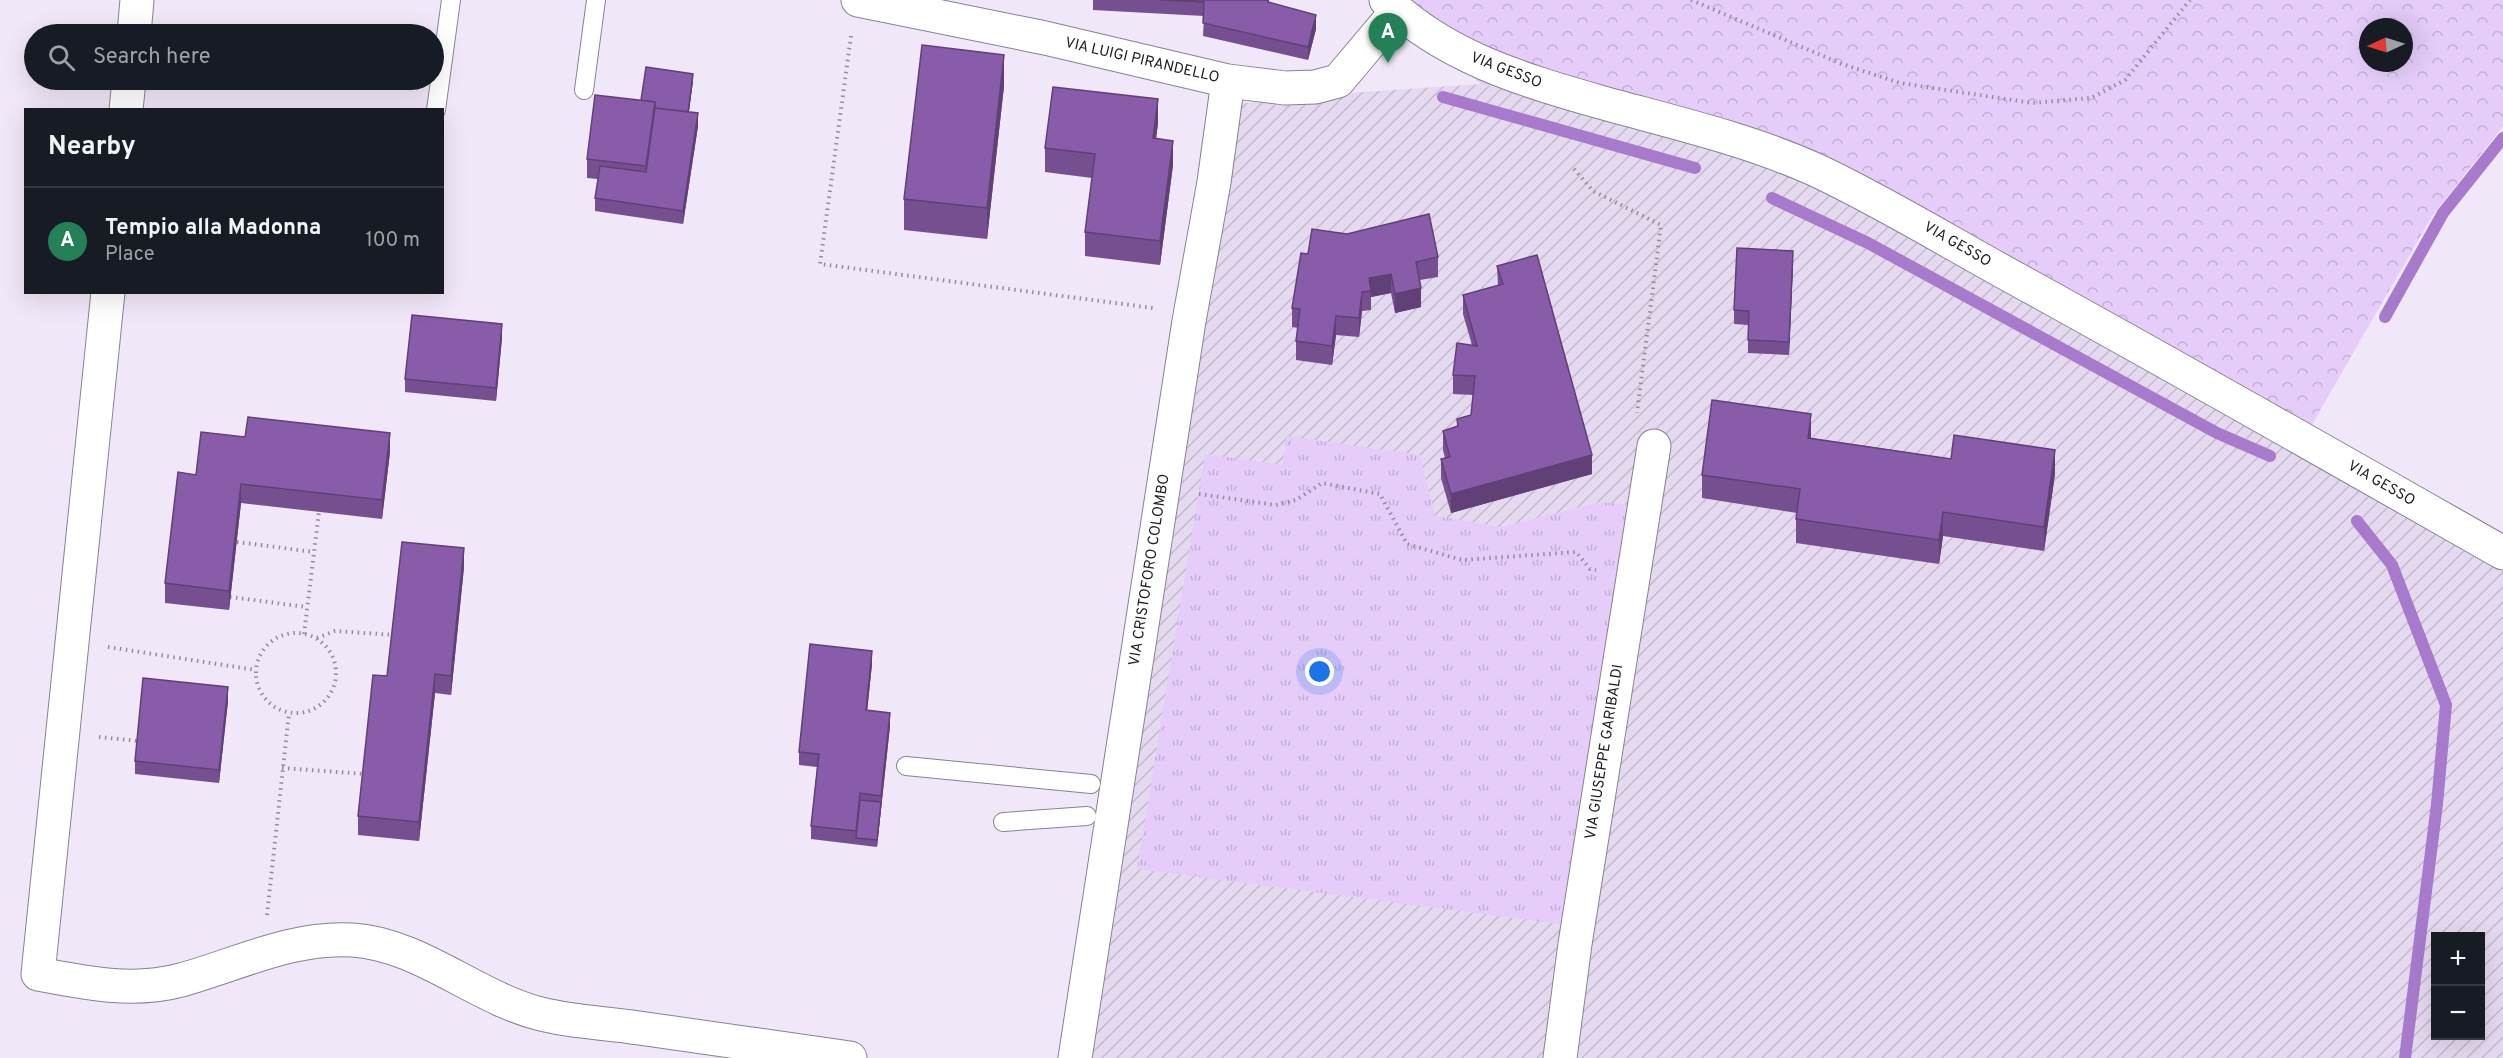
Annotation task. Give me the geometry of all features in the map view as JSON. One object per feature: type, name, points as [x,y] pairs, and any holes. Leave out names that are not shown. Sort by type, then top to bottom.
[{"type":"street","points":[[135,24],[137,0]]},
{"type":"street","name":"VIA LUIGI PIRANDELLO","points":[[858,0],[1045,38],[1228,81],[1285,88],[1315,87],[1338,81],[1392,5]]},
{"type":"street","name":"VIA GESSO","points":[[1392,5],[1456,52],[1523,80],[1755,145],[1814,169],[1882,202],[1985,262],[2175,366],[2503,554]]},
{"type":"street","name":"VIA CRISTOFORO COLOMBO","points":[[1075,1058],[1228,81]]},
{"type":"street","points":[[126,108],[128,90]]},
{"type":"street","points":[[108,294],[38,974],[98,986],[141,987],[180,980],[263,954],[317,942],[352,939],[389,947],[487,994],[540,1014],[850,1058]]},
{"type":"street","name":"VIA GIUSEPPE GARIBALDI","points":[[1560,1058],[1645,434]]},
{"type":"lane","points":[[444,51],[451,0]]},
{"type":"lane","points":[[584,90],[596,0]]},
{"type":"lane","points":[[436,108],[439,90]]},
{"type":"lane","points":[[906,766],[1091,784]]},
{"type":"lane","points":[[1003,822],[1087,816]]},
{"type":"path","points":[[1691,0],[1842,64],[1900,83],[2032,103],[2091,98],[2124,80],[2190,0]]},
{"type":"path","points":[[851,35],[820,264],[1157,309]]},
{"type":"path","points":[[1574,169],[1593,191],[1661,225],[1645,434]]},
{"type":"path","points":[[1163,486],[1221,498],[1276,505],[1296,500],[1322,483],[1380,494],[1407,544],[1462,560],[1576,552],[1590,570],[1606,571]]},
{"type":"path","points":[[304,634],[319,512]]},
{"type":"path","points":[[237,542],[314,552]]},
{"type":"path","points":[[230,597],[307,607]]},
{"type":"path","points":[[316,638],[335,631],[394,635]]},
{"type":"path","points":[[290,633],[316,638],[327,647],[334,658],[337,671],[335,685],[329,697],[320,706],[308,712],[289,713],[271,705],[262,695],[256,683],[259,657],[267,645],[277,637],[290,633]]},
{"type":"path","points":[[72,643],[148,652],[256,670]]},
{"type":"path","points":[[263,954],[289,713]]},
{"type":"path","points":[[282,768],[364,774]]},
{"type":"shaded area","points":[[1481,84],[1731,137],[2503,550],[2503,1058],[1075,1058],[1215,106],[1350,93]]},
{"type":"green space","points":[[1382,0],[2503,0],[2503,126],[2432,216],[2303,440],[1731,137],[1481,84]]},
{"type":"green space","points":[[1287,436],[1420,455],[1435,516],[1501,527],[1600,502],[1628,505],[1560,924],[1137,869],[1205,454],[1282,465]]},
{"type":"building","points":[[1160,0],[1268,0],[1268,2],[1316,15],[1308,47],[1203,23],[1204,2]]},
{"type":"building","points":[[922,45],[1004,55],[987,208],[904,199]]},
{"type":"building","points":[[646,67],[693,74],[688,112],[655,108],[655,102],[641,100]]},
{"type":"building","points":[[1053,87],[1158,99],[1153,138],[1173,141],[1160,241],[1085,232],[1095,154],[1045,148]]},
{"type":"building","points":[[595,95],[655,102],[646,166],[587,159]]},
{"type":"building","points":[[655,108],[698,113],[683,211],[595,198],[600,166],[646,172]]},
{"type":"building","points":[[1429,214],[1438,257],[1416,262],[1421,288],[1395,294],[1391,274],[1369,278],[1371,291],[1362,292],[1359,318],[1336,316],[1332,346],[1296,341],[1300,309],[1292,308],[1301,253],[1308,254],[1312,229],[1347,234]]},
{"type":"building","points":[[1737,248],[1793,251],[1789,342],[1748,340],[1749,311],[1734,310]]},
{"type":"building","points":[[1537,255],[1592,455],[1451,494],[1441,459],[1450,457],[1443,431],[1458,426],[1457,419],[1471,415],[1475,376],[1453,375],[1457,343],[1477,346],[1463,295],[1503,284],[1497,266]]},
{"type":"building","points":[[412,315],[502,324],[496,388],[405,379]]},
{"type":"building","points":[[1712,400],[1811,414],[1808,438],[1951,459],[1954,435],[2055,450],[2044,527],[1943,512],[1939,540],[1796,519],[1800,489],[1702,475]]},
{"type":"building","points":[[248,417],[390,433],[382,500],[241,484],[229,591],[165,583],[178,472],[196,475],[201,432],[245,437]]},
{"type":"building","points":[[402,542],[464,548],[451,676],[435,674],[419,822],[358,816],[373,675],[387,676]]},
{"type":"building","points":[[810,644],[872,651],[866,710],[890,713],[881,796],[860,793],[856,831],[811,826],[819,754],[799,752]]},
{"type":"building","points":[[143,678],[228,687],[219,770],[135,761]]},
{"type":"building","points":[[860,800],[881,802],[877,840],[856,838]]},
{"type":"waterway","points":[[1443,97],[1695,168]]},
{"type":"waterway","points":[[2385,317],[2443,213],[2503,138]]},
{"type":"waterway","points":[[1772,198],[1868,243],[2217,433],[2270,456]]},
{"type":"waterway","points":[[2357,521],[2392,565],[2446,705],[2437,804],[2405,1058]]},
{"type":"place","name":"Tempio alla Madonna","points":[[1388,63]]}]
